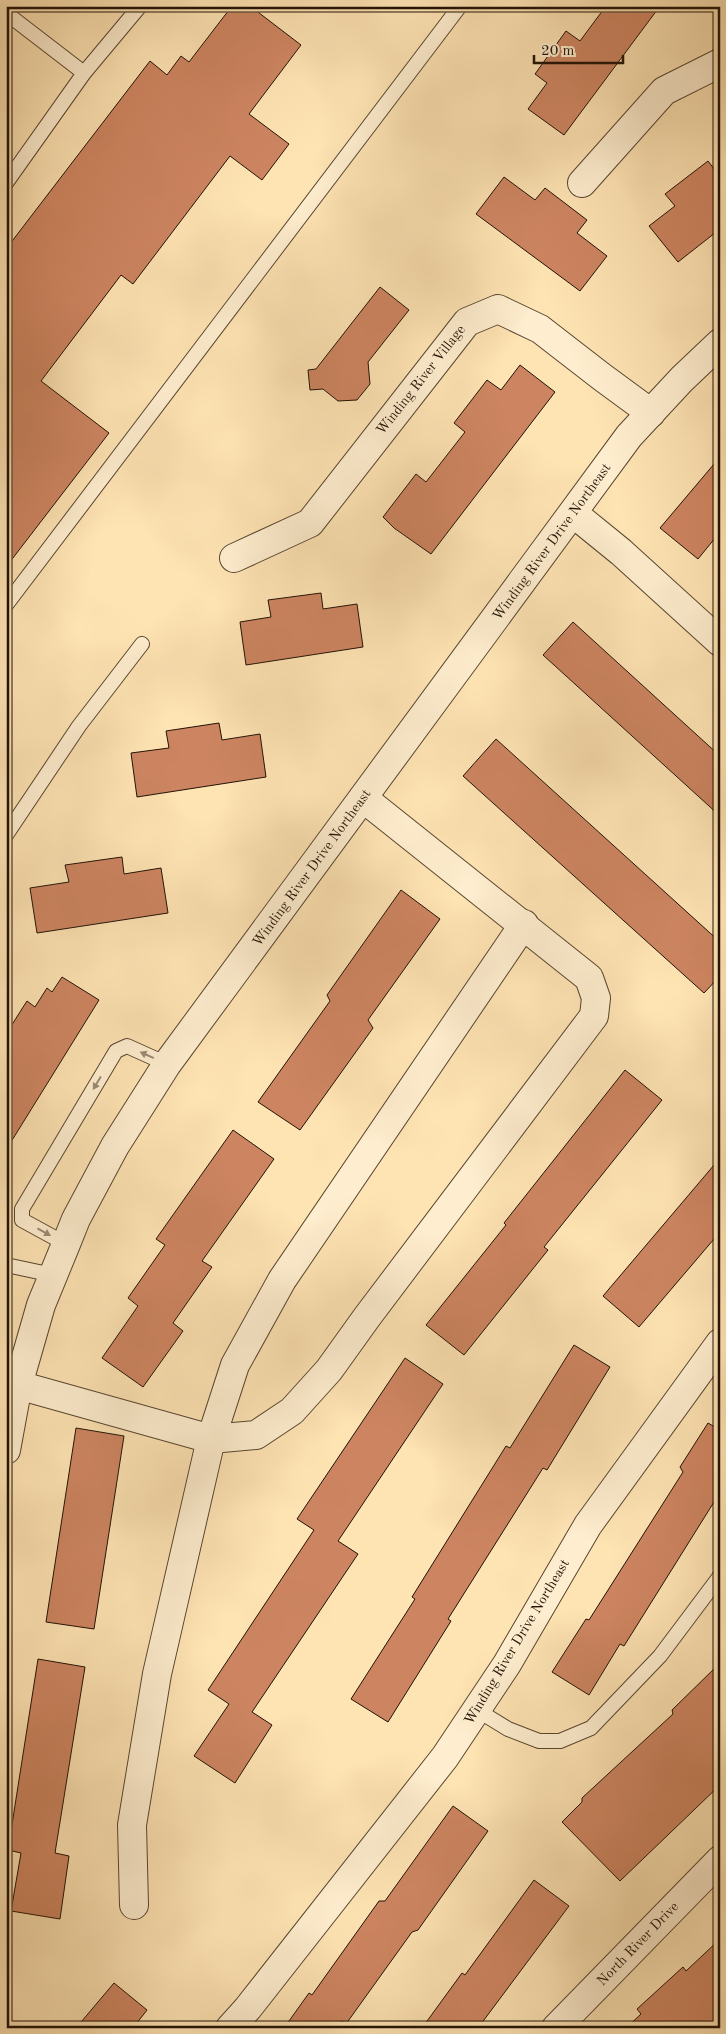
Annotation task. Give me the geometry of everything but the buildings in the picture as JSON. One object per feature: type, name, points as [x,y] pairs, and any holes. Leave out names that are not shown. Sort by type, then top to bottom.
[{"type":"street","points":[[582,183],[664,91],[720,63]]},
{"type":"street","name":"Winding River Village","points":[[234,558],[310,523],[467,322],[498,308],[540,329],[651,413]]},
{"type":"street","name":"Winding River Drive Northeast","points":[[6,1450],[18,1385],[41,1304],[76,1219],[115,1146],[167,1064],[630,436],[682,379],[720,343]]},
{"type":"street","points":[[572,513],[621,552],[720,642]]},
{"type":"street","points":[[18,1385],[211,1439],[256,1435],[292,1411],[329,1370],[366,1317],[594,1016],[596,998],[590,978],[363,798]]},
{"type":"street","points":[[134,1905],[132,1825],[157,1674],[211,1439],[235,1365],[282,1280],[524,924]]},
{"type":"street","name":"Winding River Drive Northeast","points":[[230,2028],[248,2008],[446,1757],[507,1664],[588,1525],[720,1343]]},
{"type":"street","name":"North River Drive","points":[[556,2028],[720,1860]]},
{"type":"lane","points":[[6,182],[84,73],[140,6]]},
{"type":"lane","points":[[6,605],[460,6]]},
{"type":"lane","points":[[6,13],[84,73]]},
{"type":"lane","points":[[6,835],[79,726],[142,644]]},
{"type":"lane","points":[[66,1244],[22,1220],[22,1209],[116,1051],[126,1046],[167,1064]]},
{"type":"lane","points":[[6,1265],[53,1275]]},
{"type":"lane","points":[[476,1710],[508,1729],[539,1741],[560,1742],[591,1728],[660,1656],[720,1576]]}]
